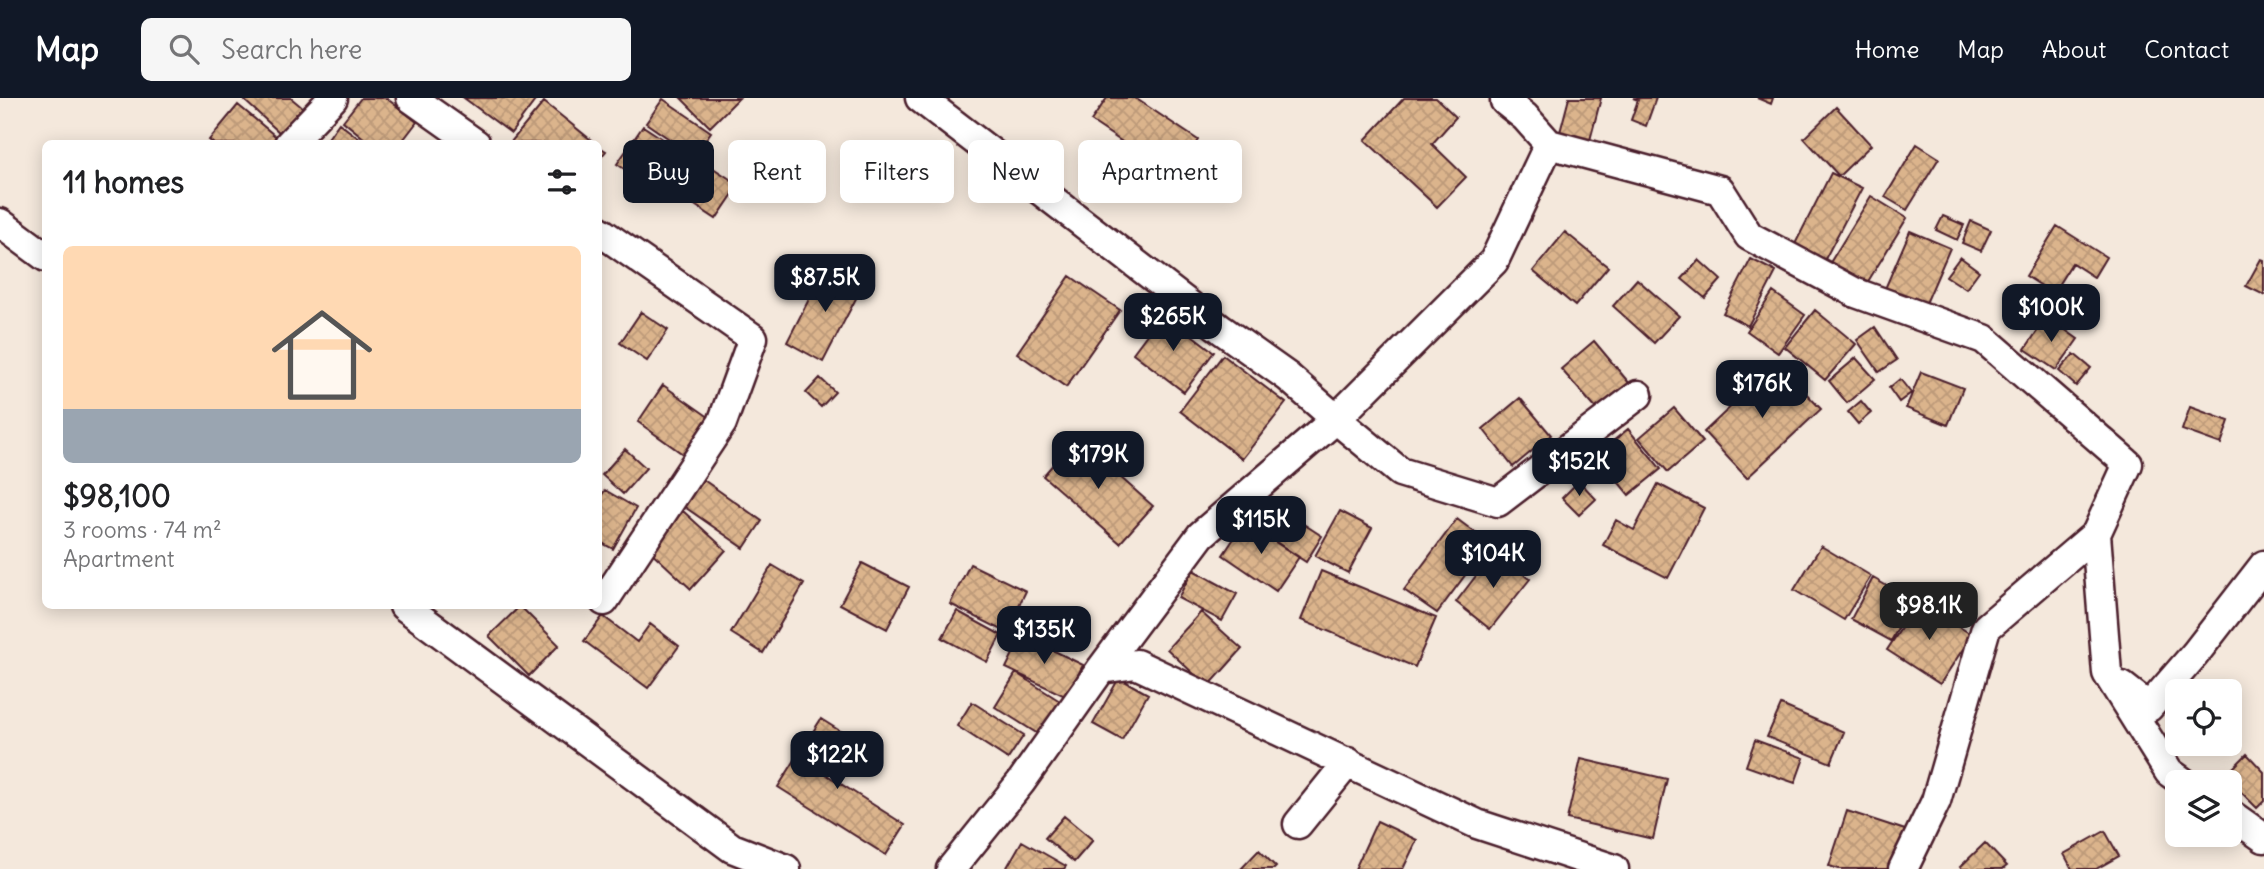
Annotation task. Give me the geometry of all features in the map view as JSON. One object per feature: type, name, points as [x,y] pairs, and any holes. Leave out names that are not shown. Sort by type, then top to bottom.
[{"type":"street","points":[[293,140],[333,98]]},
{"type":"street","points":[[411,98],[470,140]]},
{"type":"street","points":[[920,98],[1222,330],[1288,377],[1399,472],[1498,502],[1638,395]]},
{"type":"street","points":[[1505,98],[1549,144],[1720,190],[1749,236],[1856,293],[1984,339],[2127,464],[2096,534],[1986,628],[1936,801],[1903,869]]},
{"type":"street","points":[[951,869],[1021,782],[1201,535],[1336,419],[1494,261],[1549,144]]},
{"type":"street","points":[[0,223],[42,254]]},
{"type":"street","points":[[602,233],[752,338],[722,423],[604,601]]},
{"type":"street","points":[[2096,534],[2107,674],[2168,770]]},
{"type":"street","points":[[2107,674],[2150,707],[2264,565]]},
{"type":"street","points":[[408,609],[732,848],[786,869]]},
{"type":"street","points":[[1101,669],[1136,664],[1477,824],[1563,861],[1614,869]]},
{"type":"street","points":[[1298,824],[1348,762]]},
{"type":"street","points":[[2242,822],[2264,838]]},
{"type":"building","points":[[248,98],[291,98],[303,108],[280,133],[245,101]]},
{"type":"building","points":[[361,98],[386,98],[417,122],[403,140],[366,140],[343,121]]},
{"type":"building","points":[[464,98],[537,98],[511,133]]},
{"type":"building","points":[[681,98],[739,98],[710,127]]},
{"type":"building","points":[[1107,98],[1135,98],[1198,140],[1119,140],[1091,121]]},
{"type":"building","points":[[1404,98],[1436,98],[1456,117],[1432,144],[1466,177],[1437,207],[1365,140]]},
{"type":"building","points":[[1569,98],[1601,98],[1589,144],[1559,136]]},
{"type":"building","points":[[1633,98],[1656,98],[1646,126],[1631,120],[1638,100]]},
{"type":"building","points":[[1757,98],[1773,98],[1771,104]]},
{"type":"building","points":[[663,99],[711,132],[705,140],[671,140],[646,123]]},
{"type":"building","points":[[544,102],[591,140],[512,140]]},
{"type":"building","points":[[238,105],[280,140],[209,140]]},
{"type":"building","points":[[1836,107],[1871,145],[1839,176],[1804,138]]},
{"type":"building","points":[[339,123],[361,140],[327,140]]},
{"type":"building","points":[[643,126],[664,140],[633,140]]},
{"type":"building","points":[[1917,144],[1939,158],[1907,210],[1885,197]]},
{"type":"building","points":[[623,155],[623,168],[617,164]]},
{"type":"building","points":[[714,169],[728,178],[728,201],[716,219],[692,203],[714,203]]},
{"type":"building","points":[[1831,173],[1862,188],[1822,265],[1792,250]]},
{"type":"building","points":[[1871,196],[1907,218],[1864,288],[1828,266]]},
{"type":"building","points":[[1943,216],[1964,225],[1957,240],[1936,230]]},
{"type":"building","points":[[1971,221],[1991,230],[1981,251],[1962,243]]},
{"type":"building","points":[[2057,226],[2106,257],[2094,277],[2072,263],[2053,293],[2026,276]]},
{"type":"building","points":[[1910,231],[1950,248],[1924,308],[1884,291]]},
{"type":"building","points":[[1565,232],[1608,267],[1575,306],[1533,271]]},
{"type":"building","points":[[1960,257],[1979,271],[1966,289],[1946,276]]},
{"type":"building","points":[[1751,259],[1776,272],[1748,326],[1723,313]]},
{"type":"building","points":[[2261,259],[2264,260],[2264,295],[2246,286]]},
{"type":"building","points":[[1699,260],[1721,280],[1705,298],[1682,279]]},
{"type":"building","points":[[826,266],[863,285],[823,362],[787,342]]},
{"type":"building","points":[[1070,276],[1120,310],[1066,387],[1017,353]]},
{"type":"building","points":[[1637,279],[1679,316],[1654,343],[1613,306]]},
{"type":"building","points":[[1773,292],[1805,315],[1778,353],[1747,331]]},
{"type":"building","points":[[1815,310],[1856,344],[1825,380],[1785,347]]},
{"type":"building","points":[[641,312],[668,330],[647,361],[620,343]]},
{"type":"building","points":[[1163,313],[1214,352],[1184,392],[1133,353]]},
{"type":"building","points":[[2047,317],[2078,339],[2056,370],[2025,349]]},
{"type":"building","points":[[1875,327],[1897,360],[1879,372],[1857,340]]},
{"type":"building","points":[[1594,341],[1630,384],[1598,411],[1561,369]]},
{"type":"building","points":[[2074,354],[2091,368],[2076,386],[2059,371]]},
{"type":"building","points":[[1223,355],[1286,403],[1242,459],[1180,411]]},
{"type":"building","points":[[1856,358],[1875,379],[1847,403],[1829,381]]},
{"type":"building","points":[[1777,363],[1821,409],[1747,478],[1704,432]]},
{"type":"building","points":[[1921,372],[1963,388],[1948,425],[1906,408]]},
{"type":"building","points":[[820,378],[835,392],[821,407],[806,393]]},
{"type":"building","points":[[1900,379],[1911,393],[1899,402],[1889,388]]},
{"type":"building","points":[[663,385],[713,420],[687,457],[638,422]]},
{"type":"building","points":[[1520,398],[1551,435],[1513,467],[1483,429]]},
{"type":"building","points":[[1861,401],[1871,413],[1858,424],[1848,412]]},
{"type":"building","points":[[2190,407],[2229,421],[2221,444],[2182,430]]},
{"type":"building","points":[[1674,408],[1703,442],[1668,472],[1639,438]]},
{"type":"building","points":[[1628,429],[1661,469],[1629,495],[1596,455]]},
{"type":"building","points":[[1076,438],[1153,506],[1120,543],[1043,476]]},
{"type":"building","points":[[625,449],[646,468],[623,494],[602,475]]},
{"type":"building","points":[[698,476],[762,521],[744,548],[679,503]]},
{"type":"building","points":[[1579,481],[1596,499],[1579,515],[1562,498]]},
{"type":"building","points":[[1658,484],[1704,508],[1668,578],[1603,545],[1616,520],[1634,530]]},
{"type":"building","points":[[605,490],[636,508],[613,549],[602,543],[602,495]]},
{"type":"building","points":[[1263,498],[1322,536],[1306,562],[1246,523]]},
{"type":"building","points":[[683,511],[726,550],[691,589],[648,549]]},
{"type":"building","points":[[1340,511],[1372,528],[1348,573],[1315,556]]},
{"type":"building","points":[[1457,519],[1489,543],[1437,613],[1404,590]]},
{"type":"building","points":[[1245,522],[1299,557],[1276,591],[1223,555]]},
{"type":"building","points":[[1821,546],[1871,576],[1844,620],[1794,590]]},
{"type":"building","points":[[1495,551],[1530,579],[1490,629],[1456,602]]},
{"type":"building","points":[[862,563],[909,587],[887,629],[840,604]]},
{"type":"building","points":[[970,564],[1026,591],[1006,632],[950,604]]},
{"type":"building","points":[[772,565],[804,584],[763,653],[731,633]]},
{"type":"building","points":[[1193,570],[1237,594],[1222,621],[1178,598]]},
{"type":"building","points":[[1321,571],[1436,618],[1415,667],[1301,620]]},
{"type":"building","points":[[1873,578],[1913,601],[1891,641],[1851,619]]},
{"type":"building","points":[[1919,601],[1972,635],[1940,684],[1887,650]]},
{"type":"building","points":[[517,609],[523,609],[559,645],[529,676],[489,636]]},
{"type":"building","points":[[957,611],[1001,635],[987,662],[942,638]]},
{"type":"building","points":[[1201,612],[1242,649],[1208,687],[1167,649]]},
{"type":"building","points":[[603,616],[637,642],[650,624],[679,646],[648,688],[584,641]]},
{"type":"building","points":[[1022,635],[1083,665],[1067,697],[1006,668]]},
{"type":"building","points":[[1016,673],[1063,703],[1043,737],[995,707]]},
{"type":"building","points":[[1119,678],[1148,694],[1122,740],[1093,724]]},
{"type":"building","points":[[972,702],[1024,735],[1008,759],[957,726]]},
{"type":"building","points":[[1781,705],[1844,732],[1831,763],[1767,737]]},
{"type":"building","points":[[821,719],[851,738],[827,775],[905,825],[886,855],[778,787]]},
{"type":"building","points":[[1755,740],[1804,758],[1795,783],[1746,766]]},
{"type":"building","points":[[2247,754],[2264,772],[2264,801],[2257,808],[2242,793],[2242,770],[2231,770]]},
{"type":"building","points":[[1581,759],[1667,779],[1653,839],[1567,819]]},
{"type":"building","points":[[1847,811],[1905,830],[1892,869],[1839,869],[1829,866]]},
{"type":"building","points":[[1064,816],[1093,840],[1074,862],[1045,838]]},
{"type":"building","points":[[1377,821],[1417,840],[1403,869],[1355,869]]},
{"type":"building","points":[[2105,831],[2119,856],[2096,869],[2072,869],[2064,854]]},
{"type":"building","points":[[1022,841],[1066,866],[1064,869],[1006,869]]},
{"type":"building","points":[[1985,843],[2007,866],[2003,869],[1962,869],[1960,867]]},
{"type":"building","points":[[1259,850],[1276,867],[1241,869]]}]
